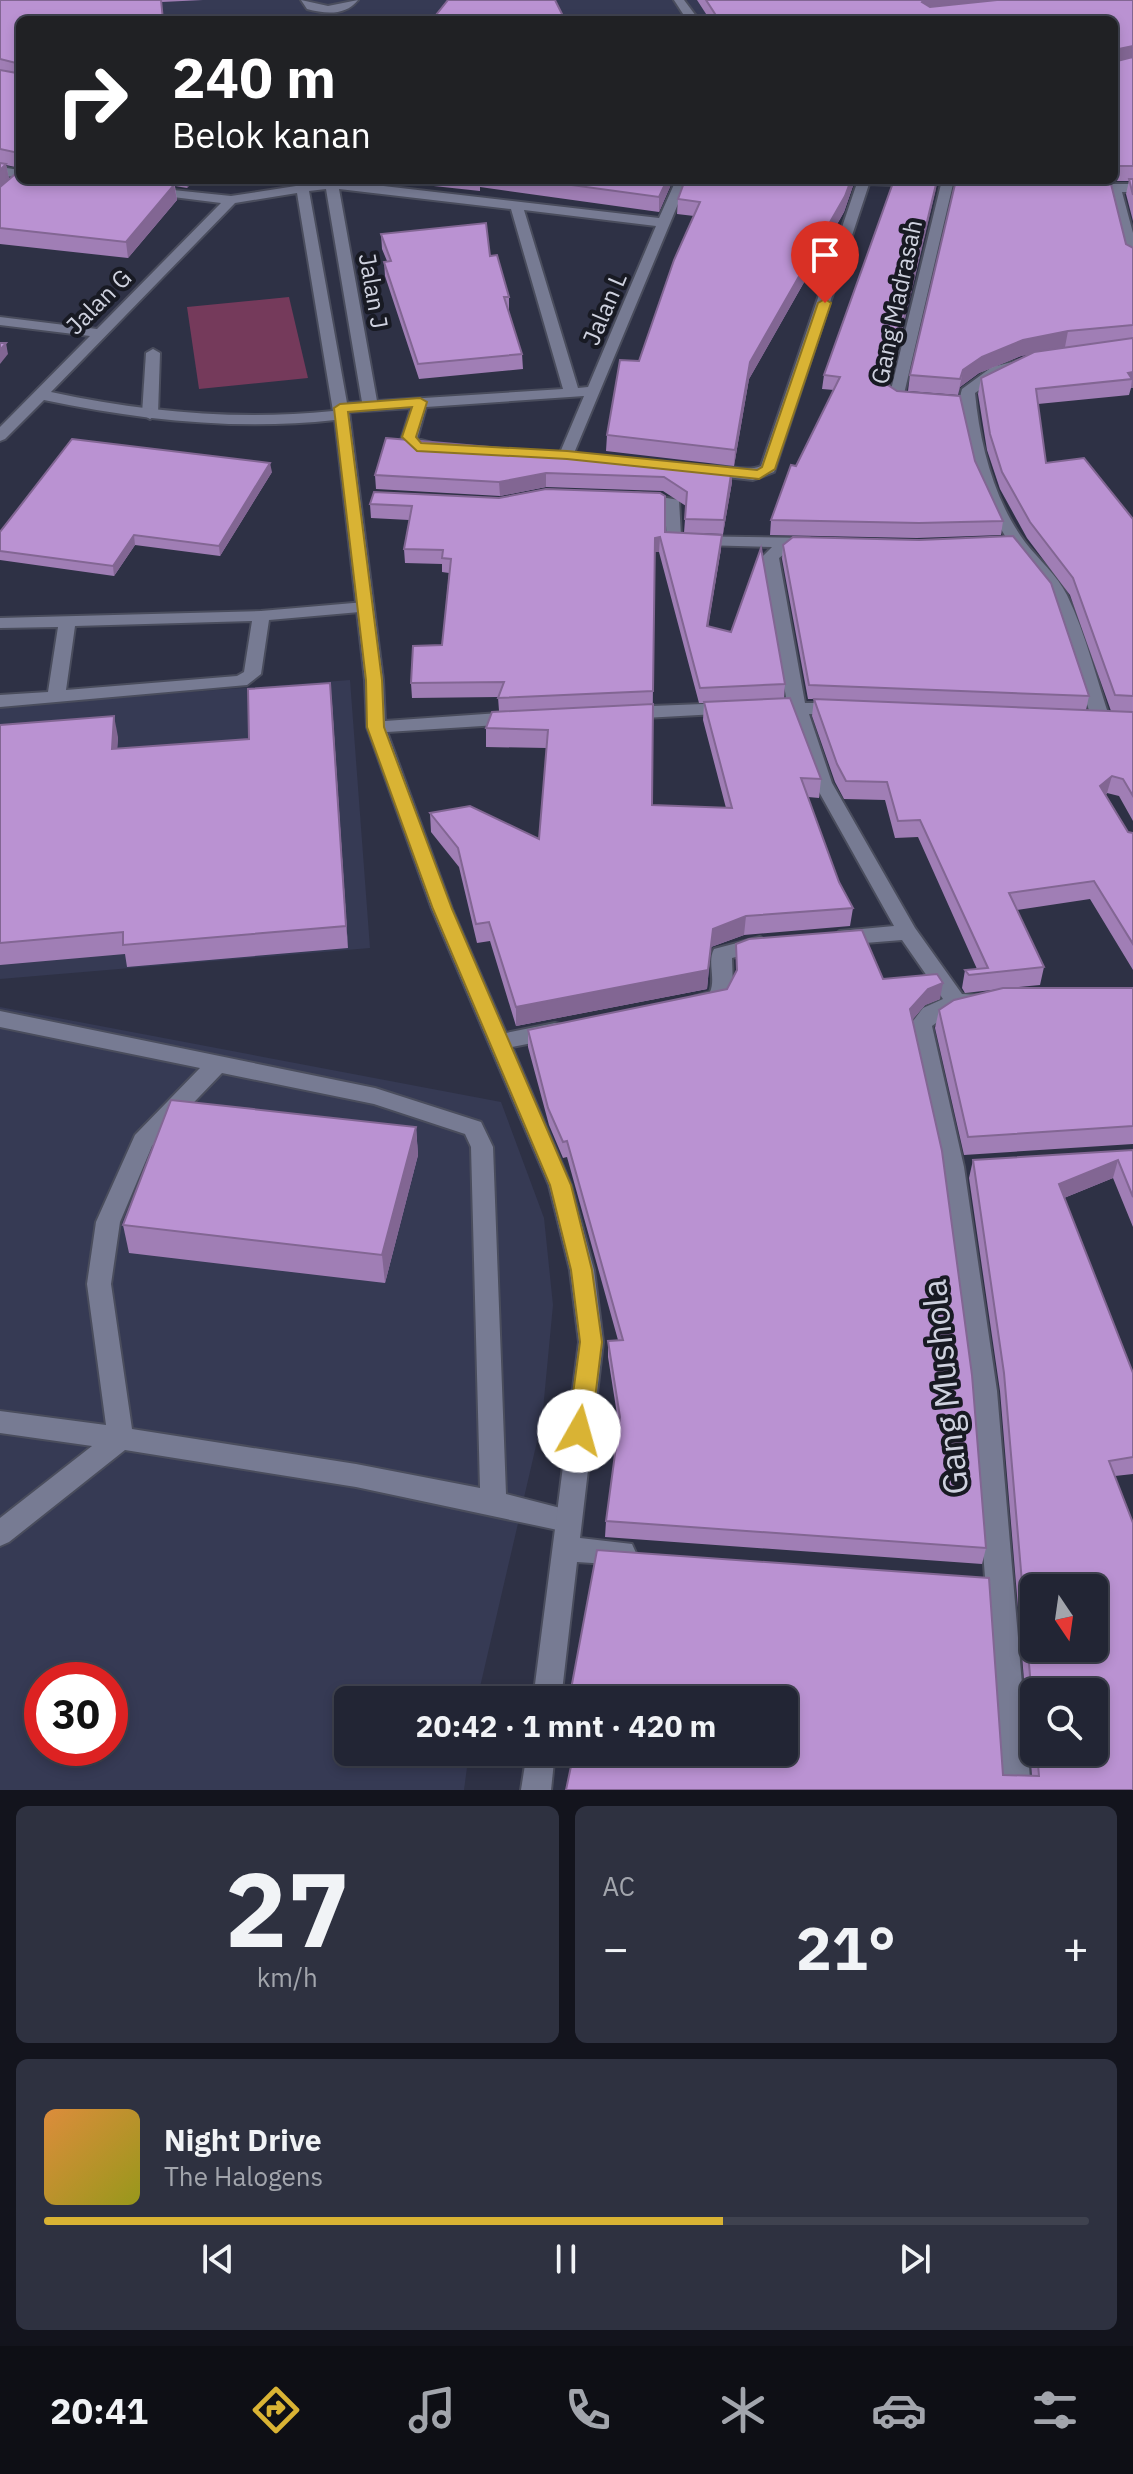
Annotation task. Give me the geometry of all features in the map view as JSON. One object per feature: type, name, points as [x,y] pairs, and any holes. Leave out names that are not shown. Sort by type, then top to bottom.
[{"type":"street","points":[[306,2],[334,14],[353,0]]},
{"type":"street","points":[[128,187],[231,200],[298,184]]},
{"type":"street","points":[[302,184],[359,497],[376,727],[442,909],[560,1185],[582,1270],[591,1342],[549,1686]]},
{"type":"street","points":[[330,184],[665,223]]},
{"type":"street","name":"Jalan J","points":[[330,184],[370,406]]},
{"type":"street","name":"Jalan L","points":[[567,455],[680,184]]},
{"type":"street","points":[[684,469],[753,475],[768,469],[866,184]]},
{"type":"street","name":"Gang Madrasah","points":[[952,184],[896,398],[953,402]]},
{"type":"street","points":[[1069,187],[1133,188]]},
{"type":"street","points":[[1115,188],[1133,259]]},
{"type":"street","name":"Jalan G","points":[[0,436],[231,200]]},
{"type":"street","points":[[516,205],[572,393]]},
{"type":"street","points":[[0,321],[99,333]]},
{"type":"street","points":[[150,414],[153,353]]},
{"type":"street","points":[[1046,359],[1016,363],[991,372],[953,402],[981,463],[1010,542],[1051,582],[1059,596],[1109,722],[1076,721]]},
{"type":"street","points":[[39,394],[104,409],[244,419],[420,402],[595,391]]},
{"type":"street","points":[[420,402],[409,440],[417,447],[447,448]]},
{"type":"street","points":[[619,498],[673,503],[673,541],[829,543]]},
{"type":"street","points":[[786,544],[770,557],[797,707],[823,783],[907,932],[957,1002],[1001,998]]},
{"type":"street","points":[[0,623],[261,616],[365,607]]},
{"type":"street","points":[[0,701],[241,681],[252,674],[261,616]]},
{"type":"street","points":[[56,696],[67,621]]},
{"type":"street","points":[[607,714],[797,707],[857,710]]},
{"type":"street","points":[[376,727],[533,717]]},
{"type":"street","points":[[819,939],[907,932]]},
{"type":"street","points":[[684,1006],[718,997],[723,986],[721,954],[745,945],[774,943]]},
{"type":"street","name":"Gang Mushola","points":[[957,1002],[926,1016],[921,1025],[953,1167],[984,1391],[1016,1790]]},
{"type":"street","points":[[0,1019],[375,1096],[473,1128],[482,1147],[493,1501]]},
{"type":"street","points":[[500,1042],[577,1027]]},
{"type":"street","points":[[121,1438],[99,1284],[108,1222],[143,1141],[217,1064]]},
{"type":"street","points":[[953,1167],[983,1165]]},
{"type":"street","points":[[0,1422],[121,1438],[493,1501],[567,1520]]},
{"type":"street","points":[[0,1534],[121,1438]]},
{"type":"street","points":[[565,1549],[643,1555]]},
{"type":"street","points":[[967,1578],[998,1580]]},
{"type":"street","points":[[536,1790],[539,1766]]},
{"type":"shaded area","points":[[158,0],[913,0],[919,16],[162,16]]},
{"type":"shaded area","points":[[289,297],[308,378],[199,389],[187,307]]},
{"type":"shaded area","points":[[350,680],[370,948],[0,979],[0,706]]},
{"type":"shaded area","points":[[0,1007],[501,1102],[544,1218],[553,1305],[542,1420],[480,1686],[334,1686],[334,1766],[467,1766],[464,1790],[0,1790]]},
{"type":"building","points":[[0,0],[161,0],[163,16],[16,16],[16,63],[0,59]]},
{"type":"building","points":[[448,0],[555,0],[563,16],[435,16]]},
{"type":"building","points":[[706,0],[924,0],[922,2],[930,7],[997,0],[1133,0],[1133,46],[1118,49],[1118,16],[716,16]]},
{"type":"building","points":[[1133,57],[1133,166],[1118,166],[1118,61]]},
{"type":"building","points":[[0,70],[16,73],[16,152],[0,149]]},
{"type":"building","points":[[16,173],[16,184],[174,185],[126,242],[0,228],[0,187]]},
{"type":"building","points":[[564,184],[665,184],[659,197]]},
{"type":"building","points":[[684,184],[850,184],[750,362],[735,450],[607,435],[620,360],[639,361],[674,260],[700,202],[678,199]]},
{"type":"building","points":[[893,184],[936,184],[888,385],[897,391],[960,396],[975,461],[1003,521],[771,520],[791,465],[796,466],[840,377],[824,375]]},
{"type":"building","points":[[955,184],[1111,184],[1126,244],[1133,248],[1133,325],[1068,331],[1023,340],[982,357],[963,370],[960,379],[910,375]]},
{"type":"building","points":[[486,223],[490,256],[497,255],[509,297],[504,297],[522,354],[418,364],[384,262],[391,261],[381,234]]},
{"type":"building","points":[[1133,338],[1133,372],[1128,373],[1132,379],[1036,389],[1046,463],[1084,458],[1133,519],[1133,696],[1115,695],[1073,578],[1030,522],[1002,472],[990,434],[981,378],[1034,352]]},
{"type":"building","points":[[386,438],[732,468],[724,520],[685,519],[687,492],[664,477],[546,473],[499,482],[375,475]]},
{"type":"building","points":[[72,439],[270,463],[219,546],[134,535],[113,566],[0,551],[0,532]]},
{"type":"building","points":[[546,489],[660,493],[665,496],[665,532],[722,535],[707,626],[731,632],[761,548],[785,684],[700,688],[660,537],[655,538],[653,691],[498,698],[504,682],[411,683],[413,646],[442,645],[451,559],[442,558],[443,550],[404,549],[412,506],[370,504],[374,492],[499,498]]},
{"type":"building","points":[[1013,536],[1051,583],[1089,696],[809,685],[783,545],[793,537],[919,540]]},
{"type":"building","points":[[330,683],[346,926],[123,945],[123,932],[0,943],[0,725],[114,716],[112,749],[249,739],[248,689]]},
{"type":"building","points":[[790,698],[821,779],[801,778],[839,882],[853,908],[746,916],[713,929],[708,970],[516,1007],[489,922],[476,924],[458,848],[430,813],[470,806],[539,839],[548,730],[486,728],[492,712],[653,704],[652,805],[732,808],[704,702]]},
{"type":"building","points":[[814,699],[1133,712],[1133,796],[1123,779],[1112,776],[1100,786],[1128,832],[1133,833],[1133,944],[1094,881],[1009,893],[1044,967],[969,975],[965,970],[988,968],[920,820],[898,821],[887,782],[846,781]]},
{"type":"building","points":[[862,930],[883,979],[937,974],[943,983],[928,989],[910,1009],[942,1151],[972,1375],[986,1548],[606,1521],[620,1417],[608,1341],[623,1340],[567,1141],[563,1142],[548,1108],[528,1030],[727,989],[737,970],[736,944],[749,939]]},
{"type":"building","points":[[1003,988],[1133,988],[1133,1126],[968,1137],[939,1010],[954,1000]]},
{"type":"building","points":[[171,1100],[416,1127],[382,1255],[123,1225]]},
{"type":"building","points":[[1133,1150],[1133,1197],[1118,1160],[1059,1184],[1133,1373],[1133,1457],[1109,1461],[1133,1523],[1133,1790],[566,1790],[571,1766],[798,1766],[798,1686],[572,1686],[597,1550],[989,1578],[1003,1775],[1039,1776],[1038,1766],[1108,1766],[1108,1678],[1030,1678],[1029,1662],[1108,1662],[1108,1574],[1021,1574],[1004,1373],[973,1160]]},
{"type":"route","points":[[579,1431],[591,1342],[582,1270],[560,1185],[542,1137],[442,909],[376,727],[374,680],[340,408],[420,402],[409,437],[417,447],[567,455],[759,475],[768,469],[825,303]]}]
